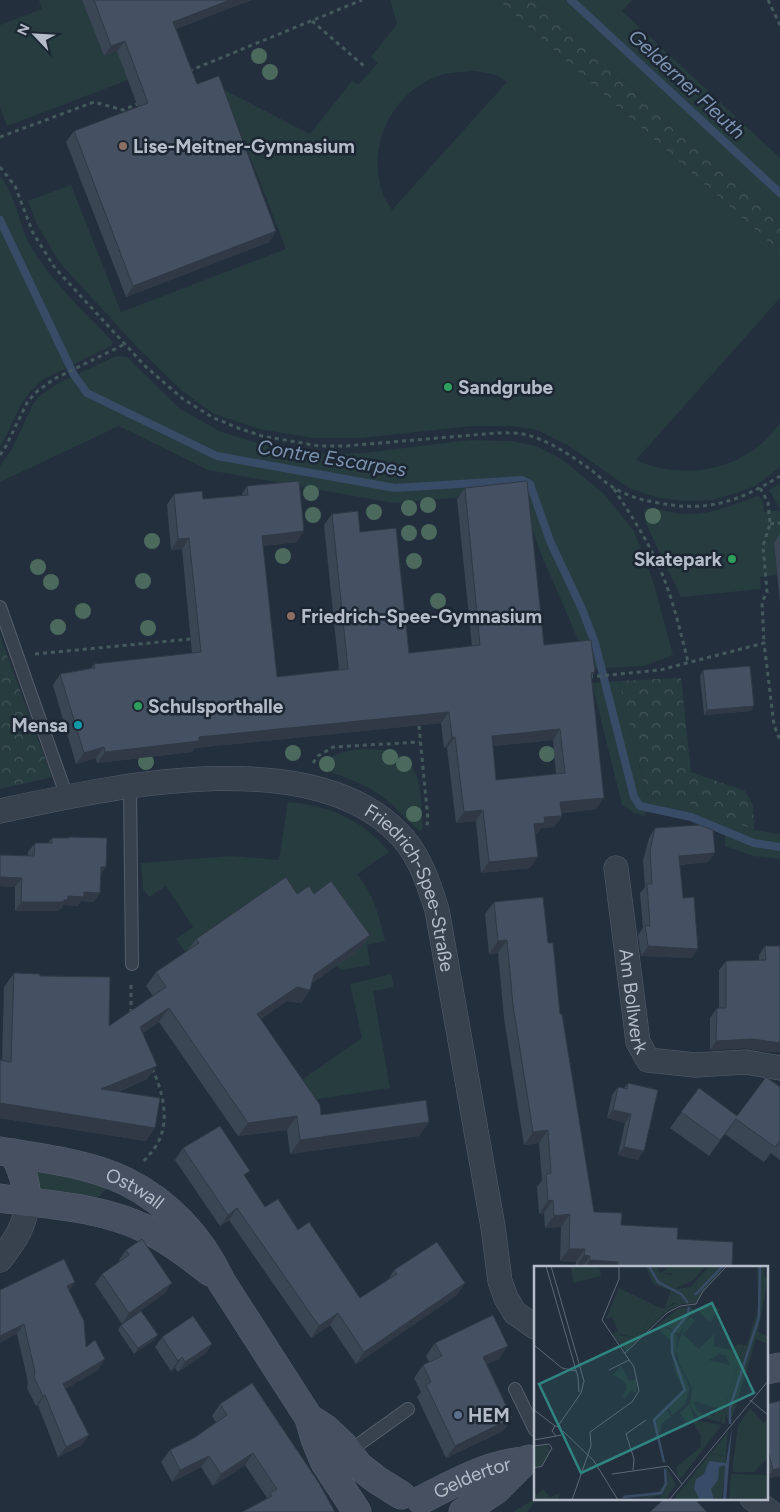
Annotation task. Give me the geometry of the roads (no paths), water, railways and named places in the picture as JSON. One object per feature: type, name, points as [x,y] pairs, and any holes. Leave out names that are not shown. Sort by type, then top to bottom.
[{"type":"main road","name":"Ostwall","points":[[6,1152],[80,1166],[126,1181],[177,1217],[201,1244],[221,1281],[309,1418],[315,1440],[324,1461],[357,1512]]},
{"type":"main road","name":"Ostwall","points":[[6,1152],[21,1167],[26,1183],[27,1202]]},
{"type":"main road","name":"Ostwall","points":[[0,1198],[100,1213],[146,1229],[170,1242],[221,1281]]},
{"type":"main road","name":"Ostwall","points":[[309,1418],[326,1429],[359,1466],[377,1480],[419,1502]]},
{"type":"main road","name":"Geldertor","points":[[365,1512],[387,1497],[419,1502],[461,1480],[507,1463],[530,1459]]},
{"type":"main road","name":"Geldertor","points":[[463,1512],[496,1490],[530,1459]]},
{"type":"street","name":"Friedrich-Spee-Straße","points":[[0,811],[130,786],[196,780],[249,779],[306,785],[336,794],[371,812],[394,829],[411,848],[427,877],[437,910],[493,1226],[500,1281],[506,1298],[515,1313],[534,1326]]},
{"type":"street","name":"Am Bollwerk","points":[[616,868],[638,1042],[648,1060],[695,1065],[746,1062],[780,1068]]},
{"type":"street","points":[[0,1260],[22,1227],[26,1215],[27,1202]]},
{"type":"street","points":[[755,1500],[770,1512]]},
{"type":"lane","points":[[0,607],[67,797]]},
{"type":"lane","points":[[130,786],[132,964]]},
{"type":"lane","points":[[515,1389],[534,1428]]},
{"type":"lane","points":[[348,1452],[408,1409]]},
{"type":"waterway","name":"Gelderner Fleuth","points":[[571,0],[780,193]]},
{"type":"waterway","name":"Contre Escarpes","points":[[0,220],[74,375],[87,393],[217,456],[395,488],[522,480],[530,484],[550,541],[582,609],[595,643],[634,797],[640,806],[691,817],[754,843],[780,847]]},
{"type":"place","name":"Lise-Meitner-Gymnasium","points":[[123,146]]},
{"type":"place","name":"Sandgrube","points":[[448,387]]},
{"type":"place","name":"Skatepark","points":[[732,559]]},
{"type":"place","name":"Friedrich-Spee-Gymnasium","points":[[291,616]]},
{"type":"place","name":"Schulsporthalle","points":[[138,706]]},
{"type":"place","name":"Mensa","points":[[78,725]]},
{"type":"place","name":"HEM","points":[[458,1415]]}]
